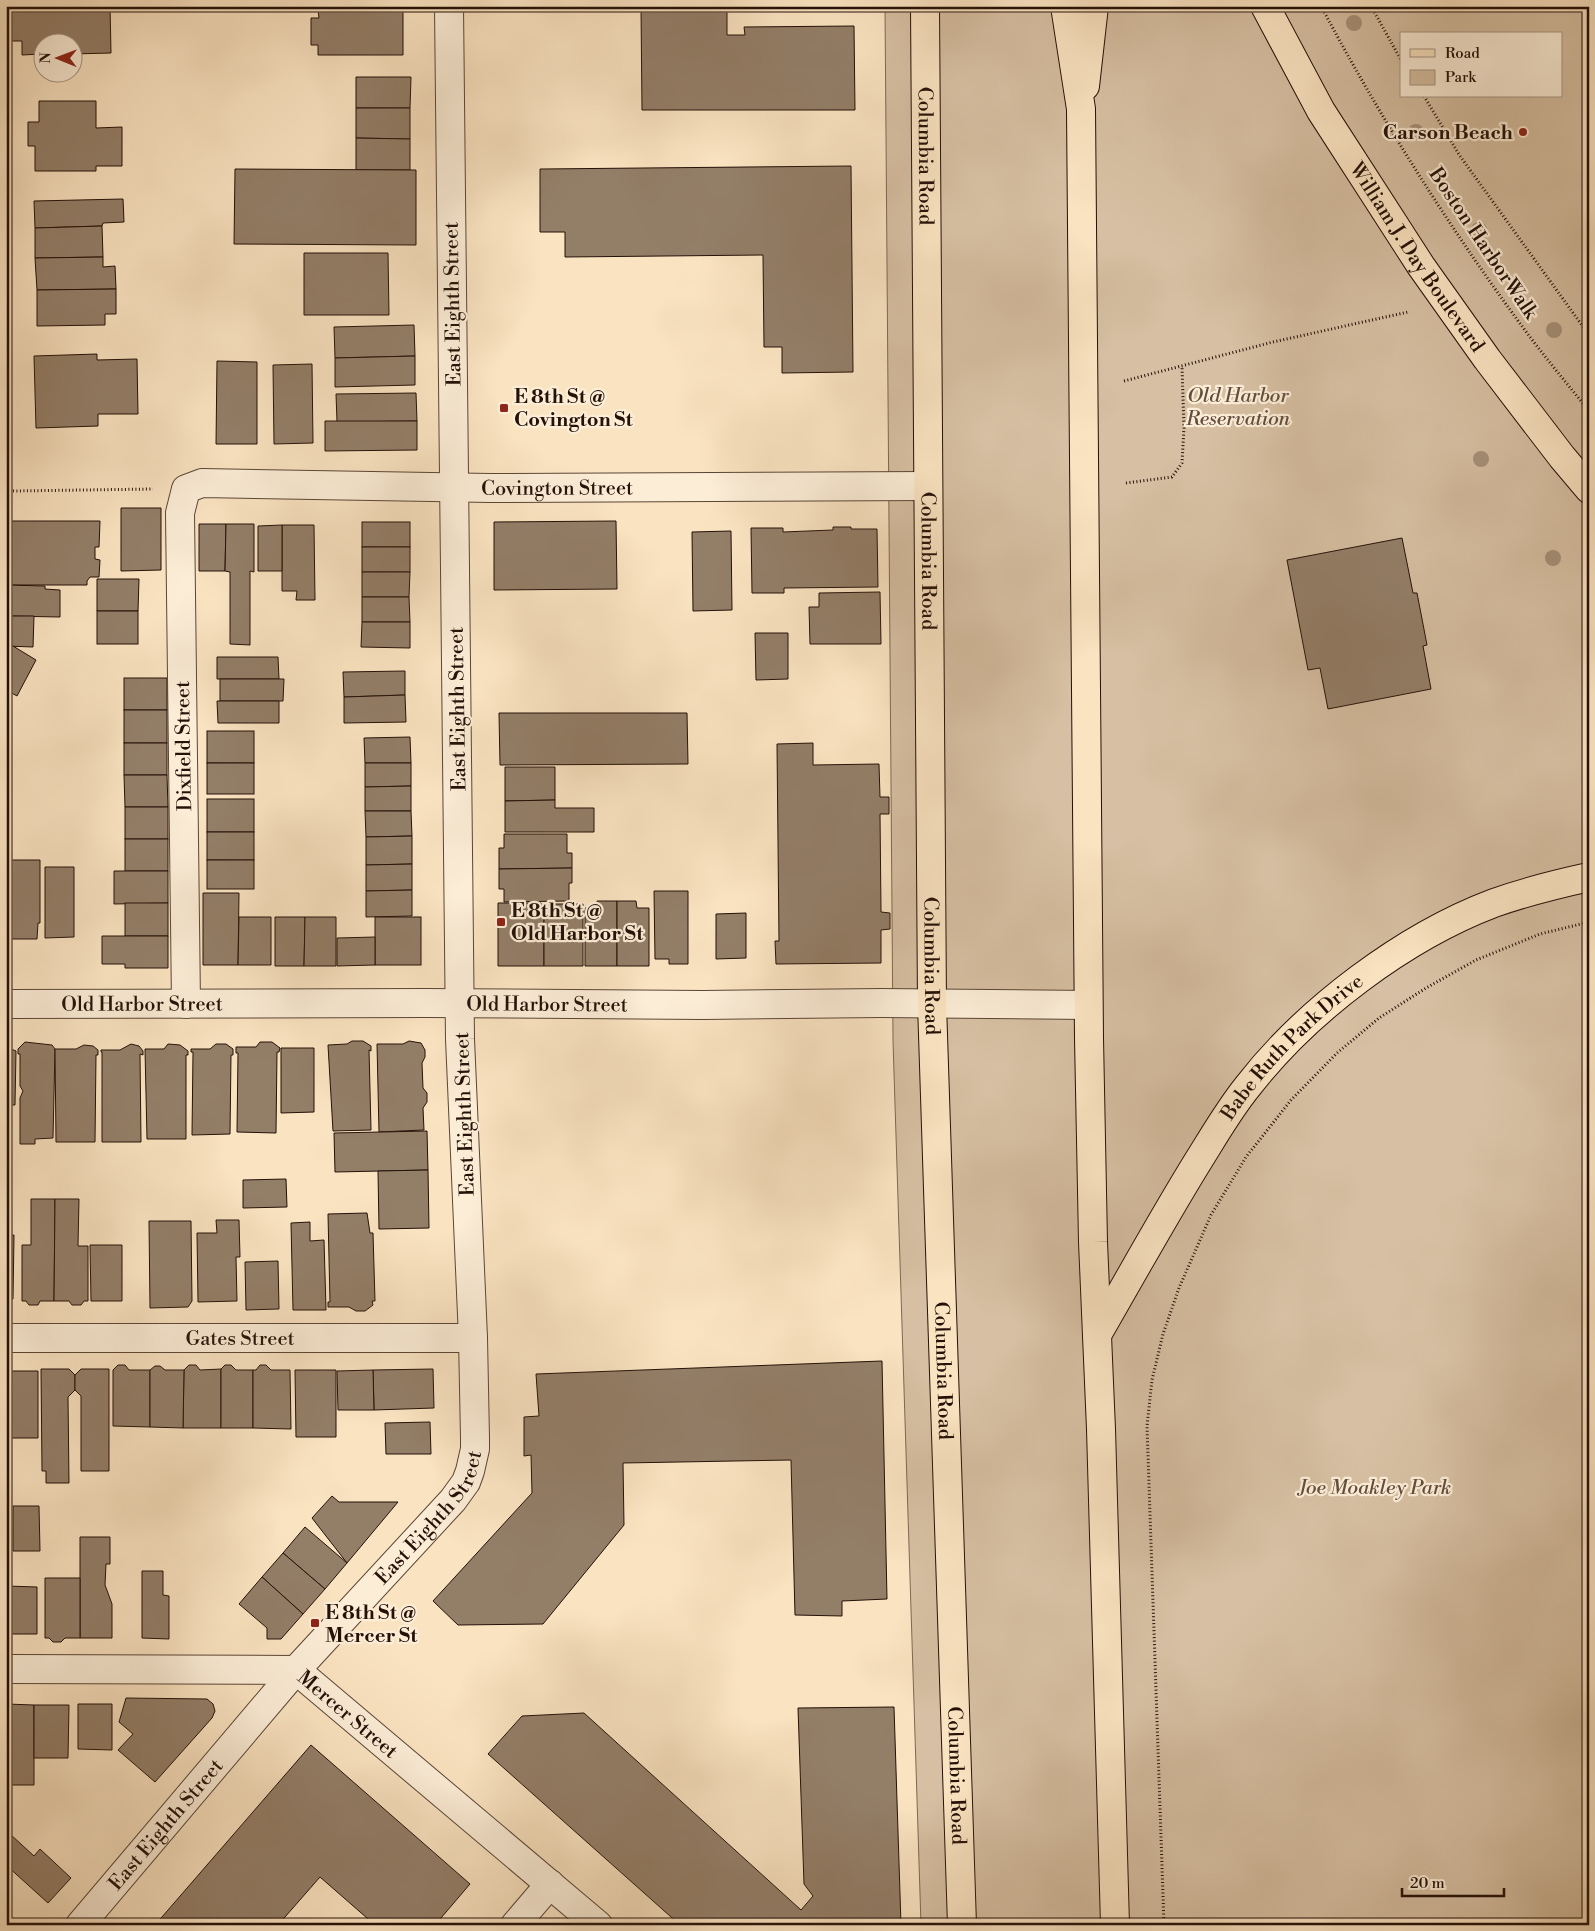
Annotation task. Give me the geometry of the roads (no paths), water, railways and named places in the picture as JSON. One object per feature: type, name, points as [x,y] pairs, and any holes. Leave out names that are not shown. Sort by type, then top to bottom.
[{"type":"main road","name":"Columbia Road","points":[[925,6],[932,1004],[962,1925]]},
{"type":"main road","points":[[1065,6],[1081,109],[1088,1005],[1093,1242],[1116,1925]]},
{"type":"main road","points":[[1081,109],[1089,64],[1094,6]]},
{"type":"main road","name":"William J. Day Boulevard","points":[[1266,8],[1321,111],[1421,266],[1487,359],[1589,489]]},
{"type":"main road","name":"Babe Ruth Park Drive","points":[[1097,1334],[1184,1184],[1213,1138],[1248,1086],[1286,1042],[1338,996],[1384,962],[1435,930],[1493,904],[1553,884],[1589,877]]},
{"type":"street","name":"East Eighth Street","points":[[80,1925],[296,1670],[453,1500],[466,1482],[475,1449],[473,1338],[460,1054],[449,6]]},
{"type":"street","name":"Covington Street","points":[[186,489],[202,483],[454,487],[928,486]]},
{"type":"street","name":"Dixfield Street","points":[[186,489],[180,513],[186,1004]]},
{"type":"street","name":"Old Harbor Street","points":[[6,1004],[1088,1005]]},
{"type":"street","name":"Gates Street","points":[[6,1338],[473,1338]]},
{"type":"street","name":"Mercer Street","points":[[6,1669],[296,1670],[598,1925]]},
{"type":"street","points":[[515,1925],[550,1884]]},
{"type":"place","name":"Carson Beach","points":[[1523,132]]},
{"type":"place","name":"E 8th St @ Covington St","points":[[504,408]]},
{"type":"place","name":"E 8th St @ Old Harbor St","points":[[501,922]]},
{"type":"place","name":"E 8th St @ Mercer St","points":[[315,1623]]},
{"type":"park label","name":"Old Harbor Reservation","points":[[1238,406]]},
{"type":"park label","name":"Joe Moakley Park","points":[[1375,1487]]}]
